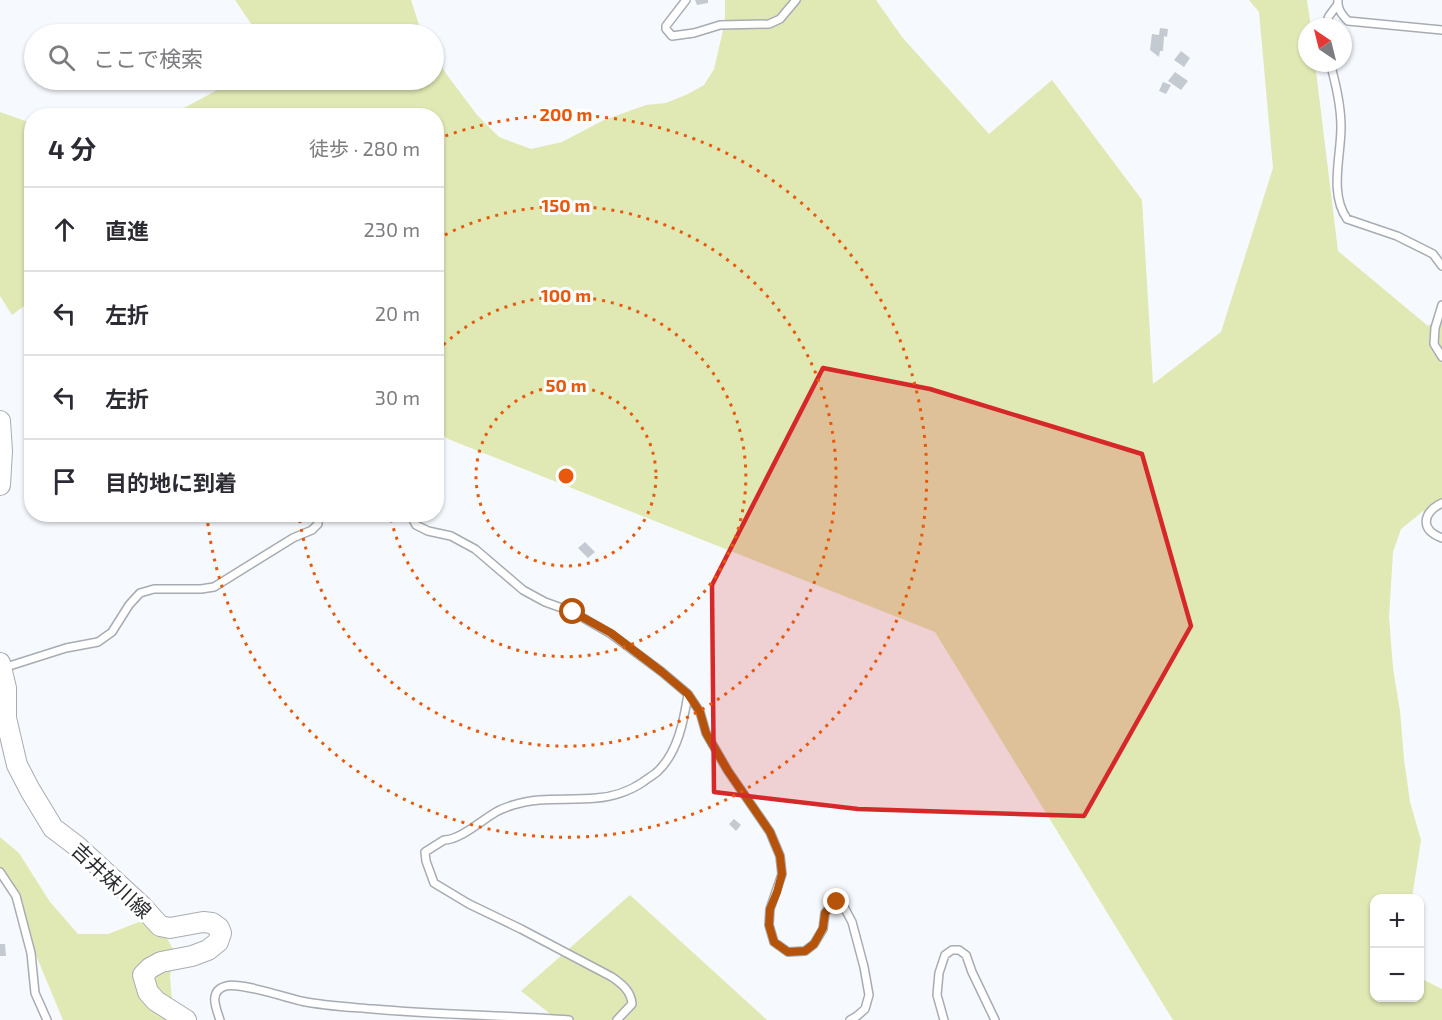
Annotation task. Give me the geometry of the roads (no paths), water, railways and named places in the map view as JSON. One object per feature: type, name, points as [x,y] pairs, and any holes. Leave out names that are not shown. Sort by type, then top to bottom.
[{"type":"main road","points":[[0,421],[2,451],[0,485]]},
{"type":"main road","name":"吉井妹川線","points":[[1,666],[6,687],[6,718],[17,765],[53,828],[78,847],[142,906],[160,926],[170,928],[202,922],[212,923],[219,927],[221,933],[218,942],[208,950],[192,956],[161,962],[143,975],[148,992],[156,1001],[186,1020]]},
{"type":"lane","points":[[686,0],[666,26],[672,36],[694,33],[720,25],[769,24],[780,19],[796,0]]},
{"type":"lane","points":[[1328,18],[1338,2]]},
{"type":"lane","points":[[1338,2],[1342,15],[1348,21],[1442,30]]},
{"type":"lane","points":[[1332,72],[1340,107],[1341,128],[1337,178],[1339,206],[1347,219],[1397,236],[1433,254],[1442,266]]},
{"type":"lane","points":[[1442,305],[1435,328],[1434,344],[1442,357]]},
{"type":"lane","points":[[1442,503],[1428,514],[1426,523],[1433,535],[1442,538]]},
{"type":"lane","points":[[1,666],[66,648],[98,642],[112,632],[129,605],[140,593],[154,589],[214,587],[293,538],[312,530],[318,522]]},
{"type":"lane","points":[[414,522],[428,531],[451,536],[475,549],[524,590],[545,602],[573,612],[611,633],[688,694],[700,712],[706,733],[728,771],[770,832],[780,856],[782,874],[770,909],[769,925],[774,942],[788,952],[805,951],[814,944],[823,928],[825,913],[837,902],[843,905],[852,922],[869,995],[865,1009],[850,1020]]},
{"type":"lane","points":[[617,1020],[632,1004],[631,996],[622,985],[612,977],[469,904],[434,883],[425,852],[444,840],[447,841],[461,834],[498,811],[515,804],[545,798],[596,798],[614,795],[635,787],[658,771],[668,759],[677,740],[688,694]]},
{"type":"lane","points":[[0,872],[16,897],[31,953],[35,993],[47,1020]]},
{"type":"lane","points":[[944,1020],[938,995],[939,973],[945,955],[952,950],[959,950],[966,955],[995,1020]]},
{"type":"lane","points":[[220,1020],[214,1003],[215,995],[226,986],[240,986],[317,1005],[419,1013],[569,1020]]}]
